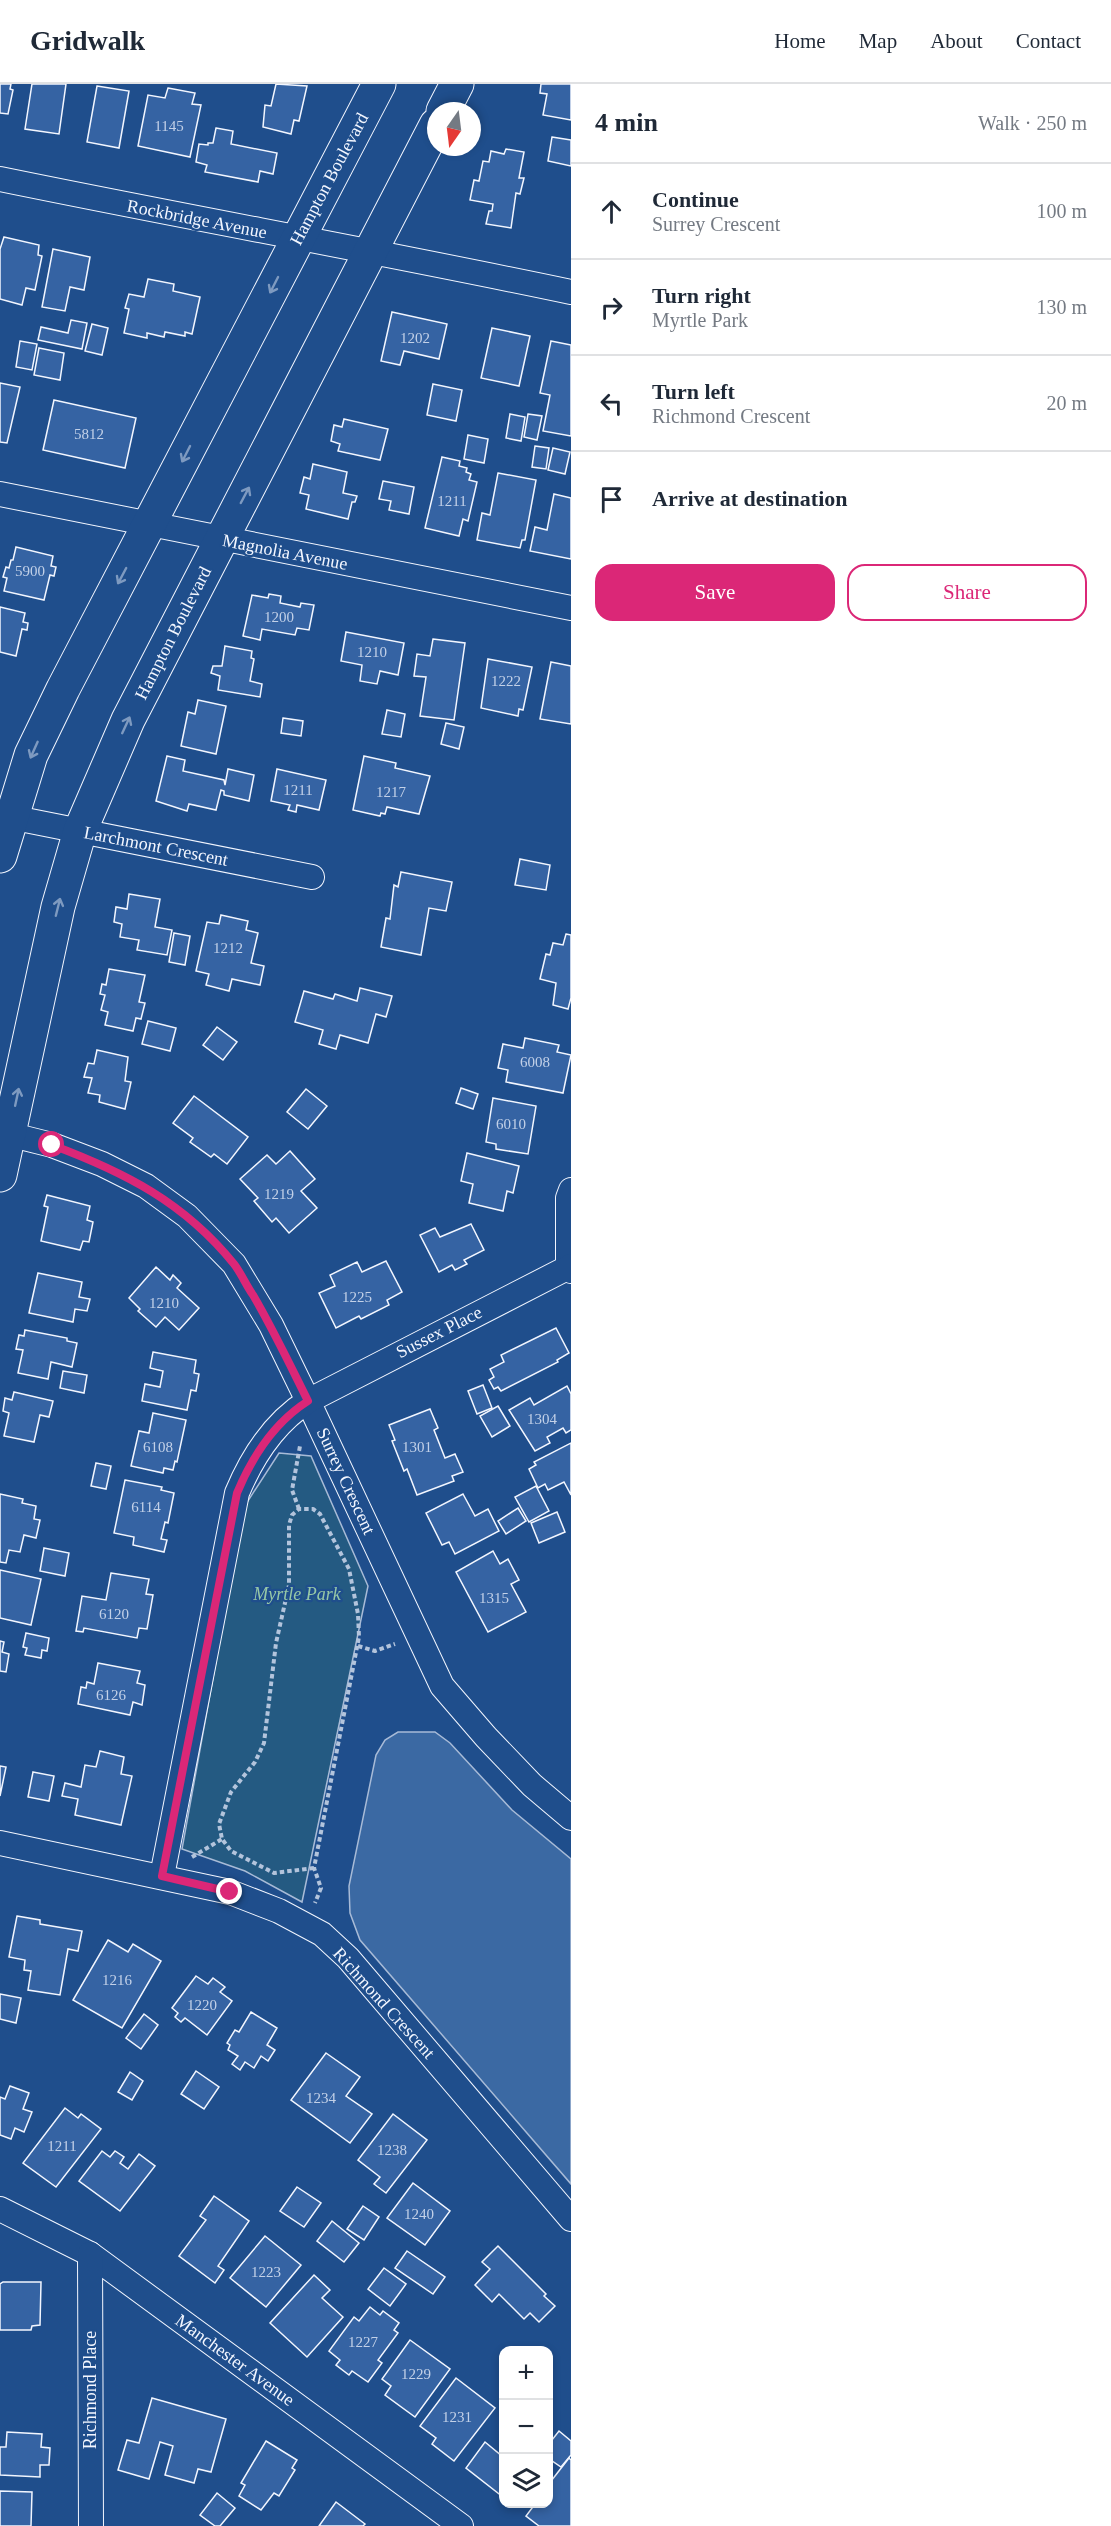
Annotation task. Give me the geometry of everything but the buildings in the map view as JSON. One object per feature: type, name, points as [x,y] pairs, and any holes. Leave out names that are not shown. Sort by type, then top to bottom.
[{"type":"main road","name":"Hampton Boulevard","points":[[0,856],[6,816],[32,754],[379,84]]},
{"type":"main road","points":[[448,102],[457,84]]},
{"type":"main road","name":"Hampton Boulevard","points":[[0,1175],[4,1133],[58,907],[80,831],[128,720],[427,143]]},
{"type":"street","name":"Rockbridge Avenue","points":[[0,179],[571,292]]},
{"type":"street","name":"Magnolia Avenue","points":[[0,494],[571,608]]},
{"type":"street","name":"Larchmont Crescent","points":[[6,816],[312,877]]},
{"type":"street","name":"Surrey Crescent","points":[[4,1133],[52,1145],[102,1164],[146,1186],[187,1216],[234,1264],[271,1325],[442,1686],[532,1785],[571,1818]]},
{"type":"street","points":[[570,1267],[568,1198],[571,1190]]},
{"type":"street","name":"Sussex Place","points":[[308,1401],[570,1267]]},
{"type":"street","points":[[162,1876],[237,1493],[247,1468],[270,1436],[291,1411],[308,1401]]},
{"type":"street","name":"Richmond Crescent","points":[[0,1843],[230,1892],[279,1911],[322,1934],[348,1958],[571,2219]]},
{"type":"street","name":"Manchester Avenue","points":[[0,2209],[90,2254],[461,2526]]},
{"type":"street","name":"Richmond Place","points":[[90,2254],[91,2526]]},
{"type":"path","points":[[298,1509],[292,1490],[308,1401]]},
{"type":"path","points":[[302,1924],[321,1888],[314,1868],[358,1646],[358,1614],[349,1569],[320,1514],[313,1509],[298,1509],[292,1515],[289,1525],[289,1585],[276,1643],[264,1743],[255,1762],[231,1792],[219,1824],[222,1839],[231,1851],[274,1873],[314,1868]]},
{"type":"path","points":[[358,1646],[375,1651],[381,1650],[418,1634]]},
{"type":"green space","name":"Myrtle Park","points":[[279,1453],[311,1456],[368,1586],[302,1902],[245,1871],[182,1849],[244,1507]]},
{"type":"shaded area","points":[[398,1732],[435,1732],[450,1743],[512,1810],[571,1859],[571,2184],[360,1940],[350,1913],[349,1886],[376,1755],[385,1740]]},
{"type":"route","points":[[52,1145],[102,1164],[146,1186],[187,1216],[234,1264],[271,1325],[308,1401],[291,1411],[270,1436],[247,1468],[237,1493],[162,1876],[230,1892]]}]
